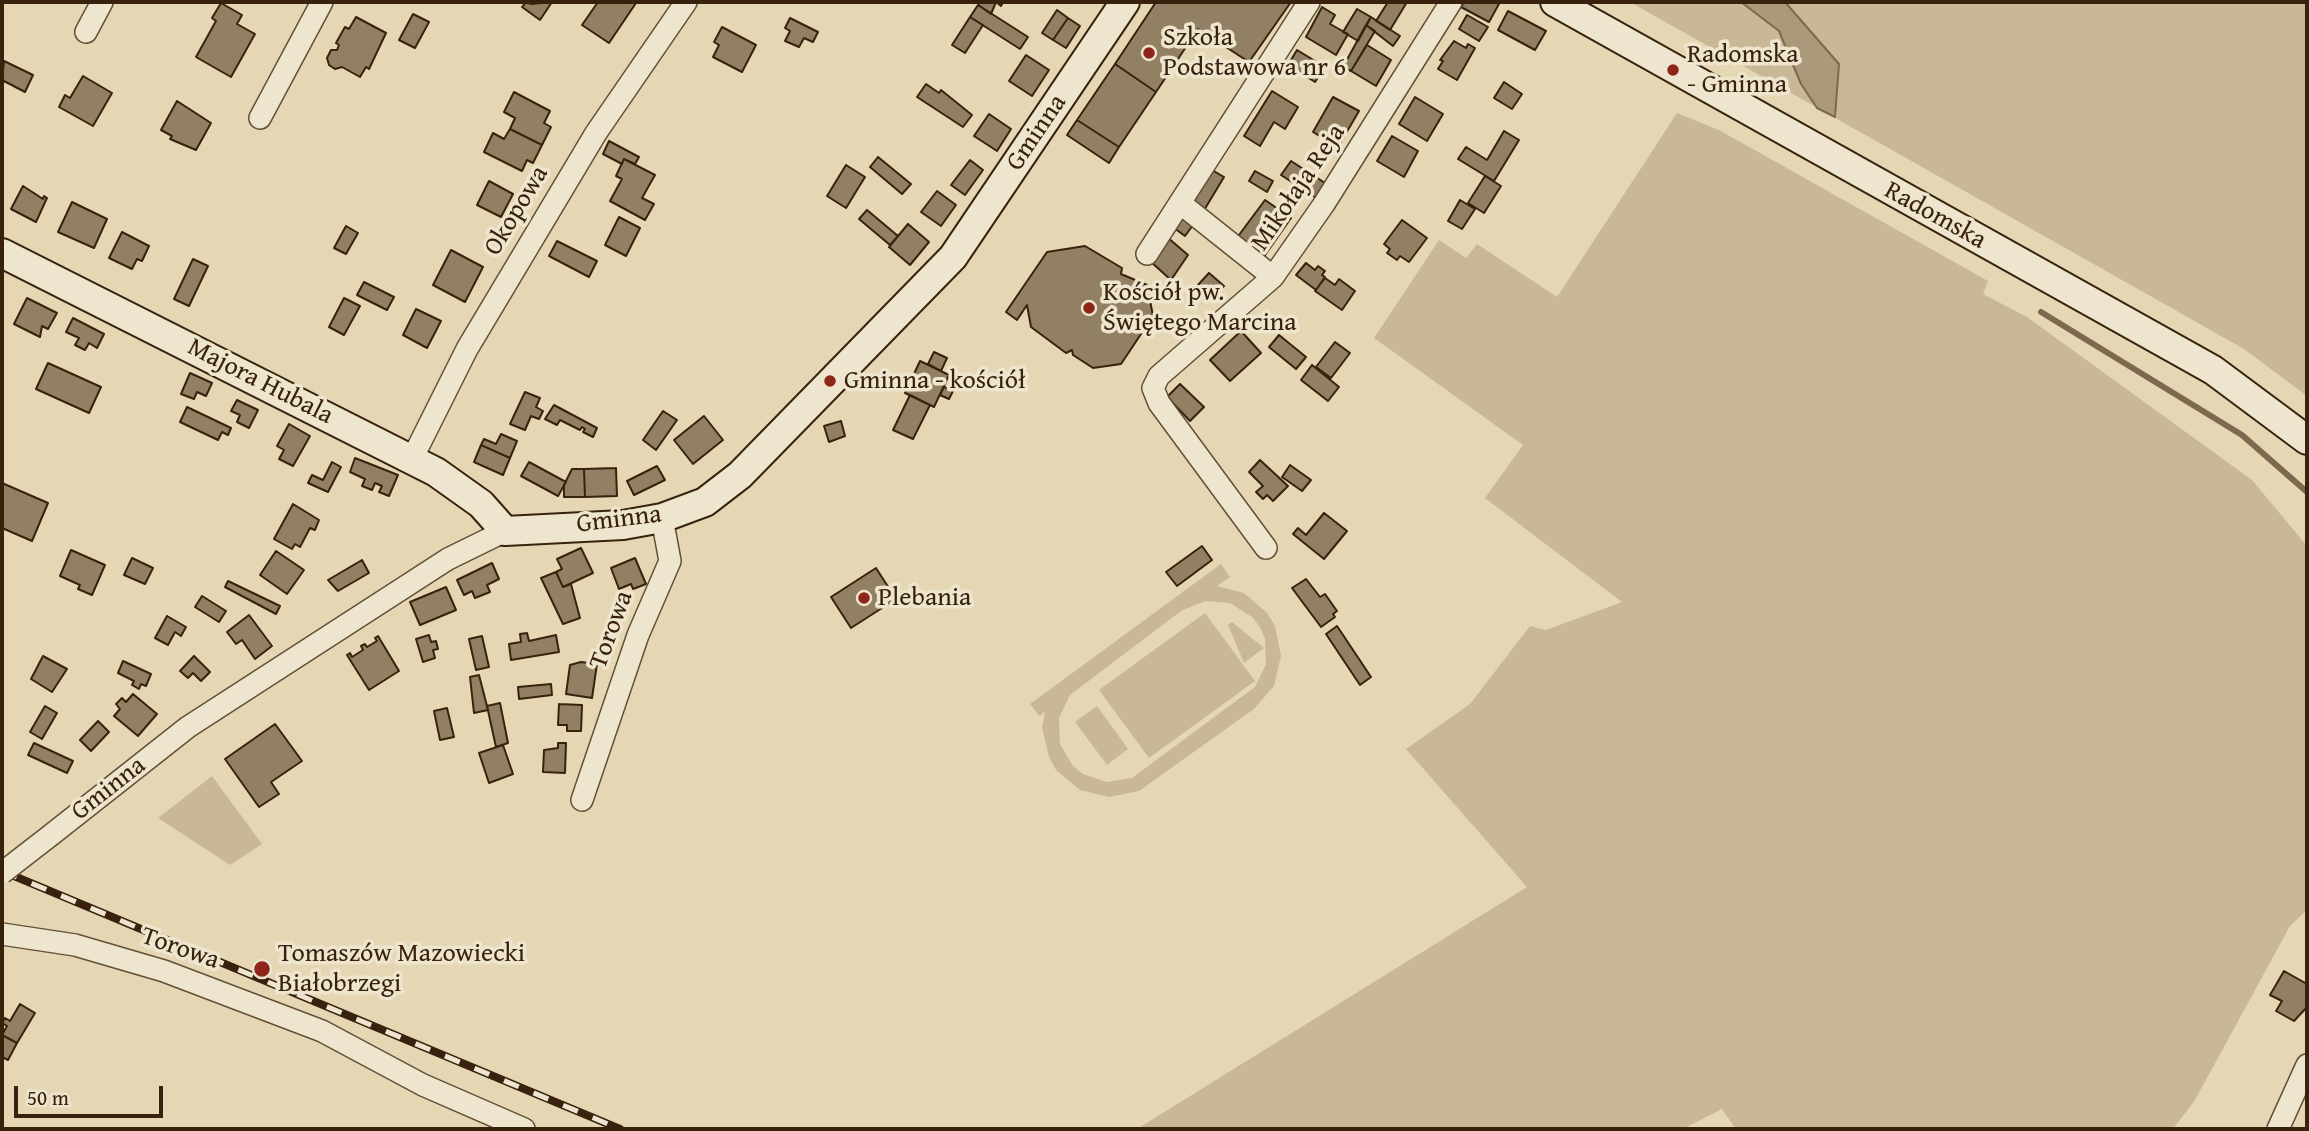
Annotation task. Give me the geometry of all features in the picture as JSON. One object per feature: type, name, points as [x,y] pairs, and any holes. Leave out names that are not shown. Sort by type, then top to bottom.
[{"type":"street","points":[[86,32],[102,2]]},
{"type":"street","points":[[260,118],[322,2]]},
{"type":"street","name":"Okopowa","points":[[412,459],[488,313],[596,133],[686,2]]},
{"type":"street","name":"Gminna","points":[[2,873],[188,727],[448,559],[505,531],[622,525],[662,518],[705,502],[740,475],[953,257],[1125,2]]},
{"type":"street","points":[[1147,254],[1309,2]]},
{"type":"street","name":"Mikołaja Reja","points":[[1266,548],[1159,403],[1153,388],[1159,376],[1273,276],[1324,204],[1451,2]]},
{"type":"street","name":"Radomska","points":[[1555,2],[2213,370],[2307,440]]},
{"type":"street","points":[[1180,203],[1273,276]]},
{"type":"street","name":"Majora Hubala","points":[[2,253],[412,459],[459,486],[505,531]]},
{"type":"street","name":"Torowa","points":[[582,800],[638,635],[670,561],[662,518]]},
{"type":"street","name":"Torowa","points":[[2,934],[75,946],[164,971],[322,1031],[423,1085],[524,1129]]},
{"type":"street","points":[[2277,1129],[2307,1065]]},
{"type":"shaded area","points":[[1630,2],[2307,2],[2307,396],[2244,349]]},
{"type":"shaded area","points":[[1741,2],[1785,2],[1839,64],[1835,117],[1817,108],[1801,84],[1779,31]]},
{"type":"shaded area","points":[[1677,113],[1719,130],[1988,281],[1983,294],[2027,317],[2252,480],[2307,546],[2307,910],[2290,926],[2195,1100],[2173,1129],[1736,1129],[1722,1109],[1683,1129],[1137,1129],[1527,887],[1406,749],[1470,704],[1530,626],[1546,630],[1622,602],[1485,498],[1523,445],[1374,338],[1439,240],[1466,258],[1477,244],[1557,297]]},
{"type":"shaded area","points":[[1221,564],[1230,577],[1217,586],[1244,593],[1267,613],[1275,626],[1281,656],[1274,686],[1254,709],[1139,791],[1109,797],[1080,790],[1056,770],[1049,757],[1042,727],[1045,712],[1039,716],[1030,704]],"holes":[[[1205,601],[1230,603],[1252,617],[1265,639],[1266,664],[1255,687],[1132,778],[1107,782],[1083,774],[1073,766],[1060,744],[1059,718],[1070,695],[1181,611]]]},
{"type":"shaded area","points":[[1205,613],[1255,681],[1149,758],[1099,690]]},
{"type":"shaded area","points":[[1232,622],[1264,648],[1244,663],[1228,625]]},
{"type":"shaded area","points":[[1097,706],[1128,749],[1107,765],[1075,722]]},
{"type":"shaded area","points":[[212,776],[262,844],[230,865],[158,818]]},
{"type":"building","points":[[526,2],[552,2],[540,20],[522,7]]},
{"type":"building","points":[[598,2],[636,3],[609,43],[582,25]]},
{"type":"building","points":[[980,2],[996,2],[991,14],[978,5]]},
{"type":"building","points":[[1156,2],[1291,2],[1249,62],[1198,29],[1156,92],[1115,64]]},
{"type":"building","points":[[1388,2],[1407,2],[1390,30],[1376,21]]},
{"type":"building","points":[[1464,2],[1500,2],[1489,22],[1461,7]]},
{"type":"building","points":[[221,3],[242,15],[237,24],[255,34],[231,77],[196,57],[216,21],[212,18]]},
{"type":"building","points":[[978,5],[1028,37],[1020,49],[970,17]]},
{"type":"building","points":[[1322,7],[1335,15],[1330,24],[1348,34],[1336,55],[1306,37]]},
{"type":"building","points":[[1357,9],[1371,17],[1358,41],[1343,32]]},
{"type":"building","points":[[1057,10],[1068,18],[1053,40],[1042,33]]},
{"type":"building","points":[[1508,11],[1546,31],[1535,50],[1498,30]]},
{"type":"building","points":[[413,14],[429,22],[415,48],[399,40]]},
{"type":"building","points":[[1467,15],[1488,27],[1479,41],[1459,29]]},
{"type":"building","points":[[356,17],[386,33],[369,69],[366,67],[360,77],[342,67],[335,69],[329,65],[327,58],[331,50],[337,50],[339,45],[336,43],[345,27],[349,29]]},
{"type":"building","points":[[970,17],[983,25],[965,53],[952,45]]},
{"type":"building","points":[[1371,17],[1400,36],[1393,46],[1366,25]]},
{"type":"building","points":[[790,18],[818,32],[813,42],[804,38],[799,47],[785,41],[790,31],[785,28]]},
{"type":"building","points":[[1068,18],[1080,26],[1066,48],[1053,40]]},
{"type":"building","points":[[1366,25],[1375,31],[1351,71],[1343,67]]},
{"type":"building","points":[[722,27],[756,45],[742,72],[713,57],[719,45],[714,42]]},
{"type":"building","points":[[1454,41],[1466,48],[1468,44],[1475,48],[1457,80],[1438,69],[1443,61],[1440,60]]},
{"type":"building","points":[[1367,45],[1391,60],[1376,86],[1351,71]]},
{"type":"building","points":[[1297,50],[1325,67],[1315,82],[1288,65]]},
{"type":"building","points":[[1026,55],[1049,70],[1032,96],[1009,81]]},
{"type":"building","points":[[4,61],[33,75],[25,92],[2,80]]},
{"type":"building","points":[[1115,64],[1156,92],[1119,147],[1077,120]]},
{"type":"building","points":[[83,76],[112,93],[93,126],[59,107],[65,95],[70,98]]},
{"type":"building","points":[[1504,82],[1522,94],[1512,109],[1494,98]]},
{"type":"building","points":[[926,84],[939,93],[941,90],[972,115],[963,127],[917,97]]},
{"type":"building","points":[[1272,91],[1298,107],[1285,129],[1274,122],[1260,146],[1244,136]]},
{"type":"building","points":[[514,92],[550,111],[544,123],[551,127],[542,145],[510,129],[515,118],[504,112]]},
{"type":"building","points":[[1333,97],[1359,111],[1338,147],[1313,132]]},
{"type":"building","points":[[1415,97],[1443,114],[1427,141],[1399,124]]},
{"type":"building","points":[[177,101],[211,123],[196,150],[170,139],[172,136],[161,130]]},
{"type":"building","points":[[989,114],[1011,129],[997,151],[974,136]]},
{"type":"building","points":[[1077,120],[1119,147],[1109,163],[1067,135]]},
{"type":"building","points":[[510,129],[542,145],[533,163],[527,160],[522,171],[484,152],[493,133],[504,139]]},
{"type":"building","points":[[1504,131],[1519,140],[1494,181],[1458,159],[1466,147],[1487,160]]},
{"type":"building","points":[[1392,136],[1418,151],[1404,177],[1377,161]]},
{"type":"building","points":[[609,141],[639,157],[635,164],[624,159],[622,164],[603,154]]},
{"type":"building","points":[[878,157],[911,184],[902,194],[870,167]]},
{"type":"building","points":[[624,159],[655,175],[642,198],[654,204],[645,220],[610,201],[622,179],[616,176]]},
{"type":"building","points":[[970,160],[983,170],[965,195],[951,185]]},
{"type":"building","points":[[1291,161],[1308,172],[1298,186],[1281,175]]},
{"type":"building","points":[[846,165],[865,177],[846,208],[827,196]]},
{"type":"building","points":[[1212,170],[1224,177],[1203,212],[1191,206]]},
{"type":"building","points":[[1255,171],[1273,181],[1267,192],[1249,181]]},
{"type":"building","points":[[1308,172],[1325,183],[1316,198],[1298,186]]},
{"type":"building","points":[[1485,176],[1501,186],[1484,213],[1468,203]]},
{"type":"building","points":[[489,181],[513,194],[501,217],[477,205]]},
{"type":"building","points":[[23,186],[43,199],[44,196],[47,198],[36,222],[11,209]]},
{"type":"building","points":[[937,191],[956,205],[941,226],[921,212]]},
{"type":"building","points":[[1265,200],[1291,218],[1263,258],[1236,239]]},
{"type":"building","points":[[1460,200],[1475,209],[1462,229],[1448,221]]},
{"type":"building","points":[[72,202],[107,219],[94,248],[58,232]]},
{"type":"building","points":[[867,210],[898,236],[890,245],[859,219]]},
{"type":"building","points":[[1184,213],[1196,221],[1185,236],[1174,228]]},
{"type":"building","points":[[619,217],[640,228],[626,256],[605,245]]},
{"type":"building","points":[[1402,220],[1427,238],[1409,262],[1400,256],[1397,260],[1387,253],[1390,249],[1384,244]]},
{"type":"building","points":[[908,224],[929,242],[910,265],[889,247]]},
{"type":"building","points":[[346,226],[358,233],[346,254],[334,248]]},
{"type":"building","points":[[122,232],[149,246],[142,261],[137,259],[132,269],[109,258]]},
{"type":"building","points":[[1167,237],[1188,255],[1171,280],[1150,261]]},
{"type":"building","points":[[557,241],[597,261],[589,277],[549,256]]},
{"type":"building","name":"Kościół pw. Świętego Marcina","points":[[1085,246],[1122,268],[1121,274],[1147,285],[1153,316],[1121,364],[1093,368],[1073,355],[1072,350],[1066,353],[1031,327],[1027,305],[1017,320],[1006,312],[1047,252]]},
{"type":"building","points":[[451,250],[483,267],[465,302],[433,285]]},
{"type":"building","points":[[193,259],[208,266],[189,306],[174,299]]},
{"type":"building","points":[[1306,263],[1315,270],[1318,266],[1325,271],[1322,275],[1325,277],[1316,290],[1296,275]]},
{"type":"building","points":[[1209,273],[1224,286],[1211,299],[1197,286]]},
{"type":"building","points":[[1325,278],[1335,285],[1339,279],[1355,291],[1342,310],[1315,291]]},
{"type":"building","points":[[364,282],[394,297],[387,310],[357,295]]},
{"type":"building","points":[[27,298],[57,313],[48,329],[42,326],[40,337],[14,324]]},
{"type":"building","points":[[344,298],[360,306],[344,335],[329,327]]},
{"type":"building","points":[[416,309],[441,321],[427,348],[403,335]]},
{"type":"building","points":[[73,318],[104,334],[97,348],[89,343],[85,350],[75,345],[79,338],[66,332]]},
{"type":"building","points":[[1241,331],[1261,353],[1230,381],[1210,360]]},
{"type":"building","points":[[1279,335],[1306,357],[1296,369],[1269,347]]},
{"type":"building","points":[[1335,342],[1350,353],[1331,378],[1316,367]]},
{"type":"building","points":[[934,352],[947,358],[941,371],[928,364]]},
{"type":"building","points":[[920,361],[949,375],[934,407],[905,393]]},
{"type":"building","points":[[48,363],[101,387],[89,413],[36,389]]},
{"type":"building","points":[[1312,365],[1339,387],[1328,401],[1301,380]]},
{"type":"building","points":[[190,373],[212,383],[206,396],[197,392],[194,399],[181,394]]},
{"type":"building","points":[[1180,384],[1204,407],[1190,421],[1167,397]]},
{"type":"building","points":[[944,387],[953,391],[949,399],[940,395]]},
{"type":"building","points":[[525,392],[540,398],[536,407],[543,411],[539,419],[531,416],[525,430],[510,424]]},
{"type":"building","points":[[910,395],[930,405],[913,439],[893,430]]},
{"type":"building","points":[[237,400],[258,410],[249,428],[237,422],[240,415],[231,411]]},
{"type":"building","points":[[554,405],[597,428],[593,437],[583,432],[585,429],[582,427],[580,430],[560,420],[557,425],[545,419]]},
{"type":"building","points":[[187,407],[231,428],[228,435],[222,432],[218,440],[180,422]]},
{"type":"building","points":[[663,411],[677,420],[656,450],[643,440]]},
{"type":"building","points":[[704,416],[723,440],[693,464],[674,440]]},
{"type":"building","points":[[841,421],[845,436],[829,442],[824,426]]},
{"type":"building","points":[[289,424],[310,436],[293,466],[279,459],[284,450],[277,446]]},
{"type":"building","points":[[501,434],[517,441],[510,458],[481,445],[484,439],[496,444]]},
{"type":"building","points":[[481,445],[510,458],[503,475],[474,462]]},
{"type":"building","points":[[355,458],[398,475],[389,496],[379,492],[382,486],[375,483],[372,490],[362,486],[365,479],[350,472]]},
{"type":"building","points":[[1260,460],[1288,486],[1273,501],[1267,495],[1263,499],[1256,492],[1263,486],[1249,472]]},
{"type":"building","points":[[332,462],[341,467],[328,492],[308,483],[312,475],[323,480]]},
{"type":"building","points":[[529,462],[566,482],[558,496],[521,476]]},
{"type":"building","points":[[1290,465],[1311,480],[1302,491],[1282,477]]},
{"type":"building","points":[[657,466],[665,480],[634,495],[627,481]]},
{"type":"building","points":[[616,468],[617,496],[585,497],[584,469]]},
{"type":"building","points":[[572,469],[584,469],[585,497],[564,497],[564,485]]},
{"type":"building","points":[[2,483],[48,503],[32,541],[2,528]]},
{"type":"building","points":[[293,504],[319,520],[315,530],[310,528],[300,547],[295,544],[292,549],[274,539]]},
{"type":"building","points":[[1324,513],[1347,531],[1324,559],[1293,534],[1298,528],[1306,535]]},
{"type":"building","points":[[1202,546],[1212,560],[1177,586],[1166,572]]},
{"type":"building","points":[[581,548],[593,573],[563,587],[556,572],[562,569],[557,559]]},
{"type":"building","points":[[71,550],[105,565],[92,595],[78,589],[80,585],[60,576]]},
{"type":"building","points":[[276,551],[304,570],[287,594],[260,575]]},
{"type":"building","points":[[132,558],[153,568],[145,584],[124,575]]},
{"type":"building","points":[[635,558],[646,584],[633,589],[631,584],[619,589],[611,568]]},
{"type":"building","points":[[362,560],[369,573],[338,591],[328,580]]},
{"type":"building","points":[[492,563],[499,579],[487,585],[490,592],[475,598],[472,591],[464,595],[457,580]]},
{"type":"building","name":"Plebania","points":[[876,568],[896,599],[851,628],[831,597]]},
{"type":"building","points":[[556,572],[563,587],[571,584],[580,618],[563,624],[541,578]]},
{"type":"building","points":[[1306,579],[1320,597],[1325,594],[1337,611],[1333,614],[1335,617],[1321,627],[1292,588]]},
{"type":"building","points":[[228,581],[280,606],[276,614],[225,587]]},
{"type":"building","points":[[446,587],[456,610],[420,625],[410,602]]},
{"type":"building","points":[[202,596],[226,611],[219,622],[195,607]]},
{"type":"building","points":[[249,615],[272,646],[255,659],[242,640],[236,644],[227,632]]},
{"type":"building","points":[[167,616],[186,627],[181,636],[175,632],[168,645],[155,638]]},
{"type":"building","points":[[1337,626],[1371,677],[1360,685],[1326,634]]},
{"type":"building","points":[[527,633],[529,641],[556,635],[559,652],[511,660],[509,644],[521,642],[520,634]]},
{"type":"building","points":[[429,635],[431,642],[436,641],[438,649],[433,650],[435,658],[423,662],[416,639]]},
{"type":"building","points":[[378,636],[399,671],[369,690],[347,655],[350,653],[352,657],[363,650],[361,646],[365,644],[367,647],[377,641],[375,638]]},
{"type":"building","points":[[482,636],[489,667],[476,670],[469,639]]},
{"type":"building","points":[[43,656],[67,669],[52,692],[31,679]]},
{"type":"building","points":[[194,656],[210,672],[201,681],[193,673],[188,678],[180,671]]},
{"type":"building","points":[[123,661],[151,674],[146,686],[141,684],[139,689],[132,685],[134,681],[118,673]]},
{"type":"building","points":[[581,662],[597,664],[592,698],[566,694],[570,665]]},
{"type":"building","points":[[479,675],[488,710],[474,713],[470,677]]},
{"type":"building","points":[[551,684],[552,695],[519,699],[518,687]]},
{"type":"building","points":[[133,694],[157,714],[138,736],[114,716],[120,709],[116,704],[122,698],[126,702]]},
{"type":"building","points":[[500,703],[508,743],[496,747],[487,706]]},
{"type":"building","points":[[559,704],[582,705],[581,731],[567,731],[567,725],[558,725]]},
{"type":"building","points":[[45,706],[57,713],[42,739],[30,732]]},
{"type":"building","points":[[447,708],[454,737],[440,740],[434,711]]},
{"type":"building","points":[[98,721],[109,732],[91,751],[80,740]]},
{"type":"building","points":[[275,724],[302,761],[271,782],[279,794],[259,807],[225,759]]},
{"type":"building","points":[[34,743],[73,761],[67,773],[28,755]]},
{"type":"building","points":[[558,743],[566,743],[565,773],[543,772],[544,750],[558,748]]},
{"type":"building","points":[[503,745],[513,774],[489,783],[479,753]]},
{"type":"building","points":[[2284,971],[2307,984],[2307,1007],[2294,1021],[2276,1011],[2282,1001],[2270,995]]},
{"type":"building","points":[[20,1004],[35,1013],[17,1043],[2,1035],[7,1026],[2,1023],[5,1018],[10,1021]]},
{"type":"building","points":[[2,1035],[17,1043],[8,1060],[2,1057]]},
{"type":"waterway","points":[[2041,312],[2242,435],[2307,492]]},
{"type":"railway","points":[[2,871],[620,1129]]},
{"type":"place","name":"Szkoła Podstawowa nr 6","points":[[1149,53]]},
{"type":"place","name":"Radomska - Gminna","points":[[1673,70]]},
{"type":"place","name":"Kościół pw. Świętego Marcina","points":[[1089,308]]},
{"type":"place","name":"Gminna - kościół","points":[[830,381]]},
{"type":"place","name":"Plebania","points":[[864,598]]},
{"type":"place","name":"Tomaszów Mazowiecki Białobrzegi","points":[[262,969]]}]
